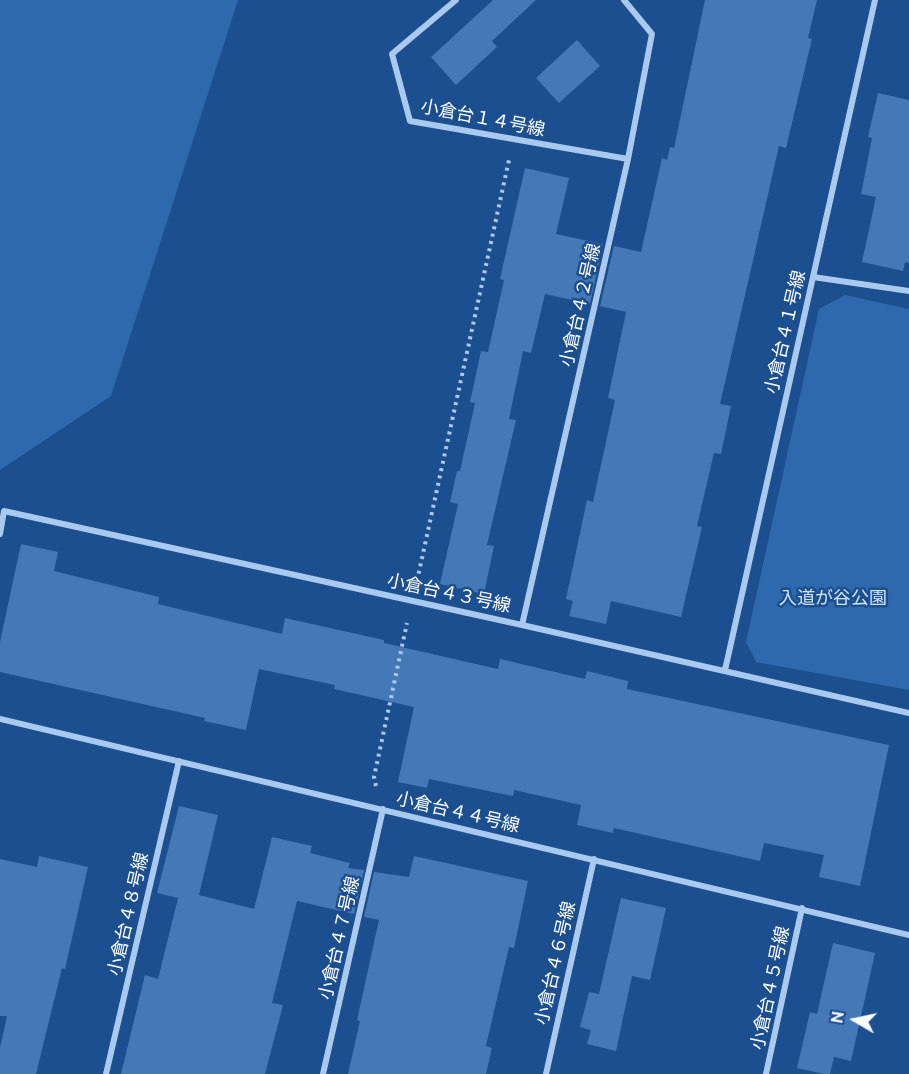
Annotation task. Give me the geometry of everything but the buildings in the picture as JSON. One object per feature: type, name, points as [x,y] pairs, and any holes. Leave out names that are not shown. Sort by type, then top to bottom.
[{"type":"street","name":"小倉台１４号線","points":[[456,0],[392,54],[410,121],[628,159]]},
{"type":"street","name":"小倉台４２号線","points":[[522,625],[628,159],[652,34],[624,0]]},
{"type":"street","name":"小倉台４１号線","points":[[724,670],[875,0]]},
{"type":"street","points":[[813,277],[909,291]]},
{"type":"street","name":"小倉台４３号線","points":[[0,534],[4,511],[909,713]]},
{"type":"street","name":"小倉台４４号線","points":[[0,719],[909,935]]},
{"type":"street","name":"小倉台４８号線","points":[[106,1074],[179,761]]},
{"type":"street","name":"小倉台４７号線","points":[[323,1074],[383,809]]},
{"type":"street","name":"小倉台４６号線","points":[[546,1074],[594,859]]},
{"type":"street","name":"小倉台４５号線","points":[[766,1074],[802,908]]},
{"type":"path","points":[[383,809],[374,777],[514,139]]},
{"type":"green space","points":[[0,0],[238,0],[111,396],[0,470]]},
{"type":"green space","name":"入道が谷公園","points":[[845,295],[909,309],[909,690],[756,662],[746,642],[819,309]]}]
